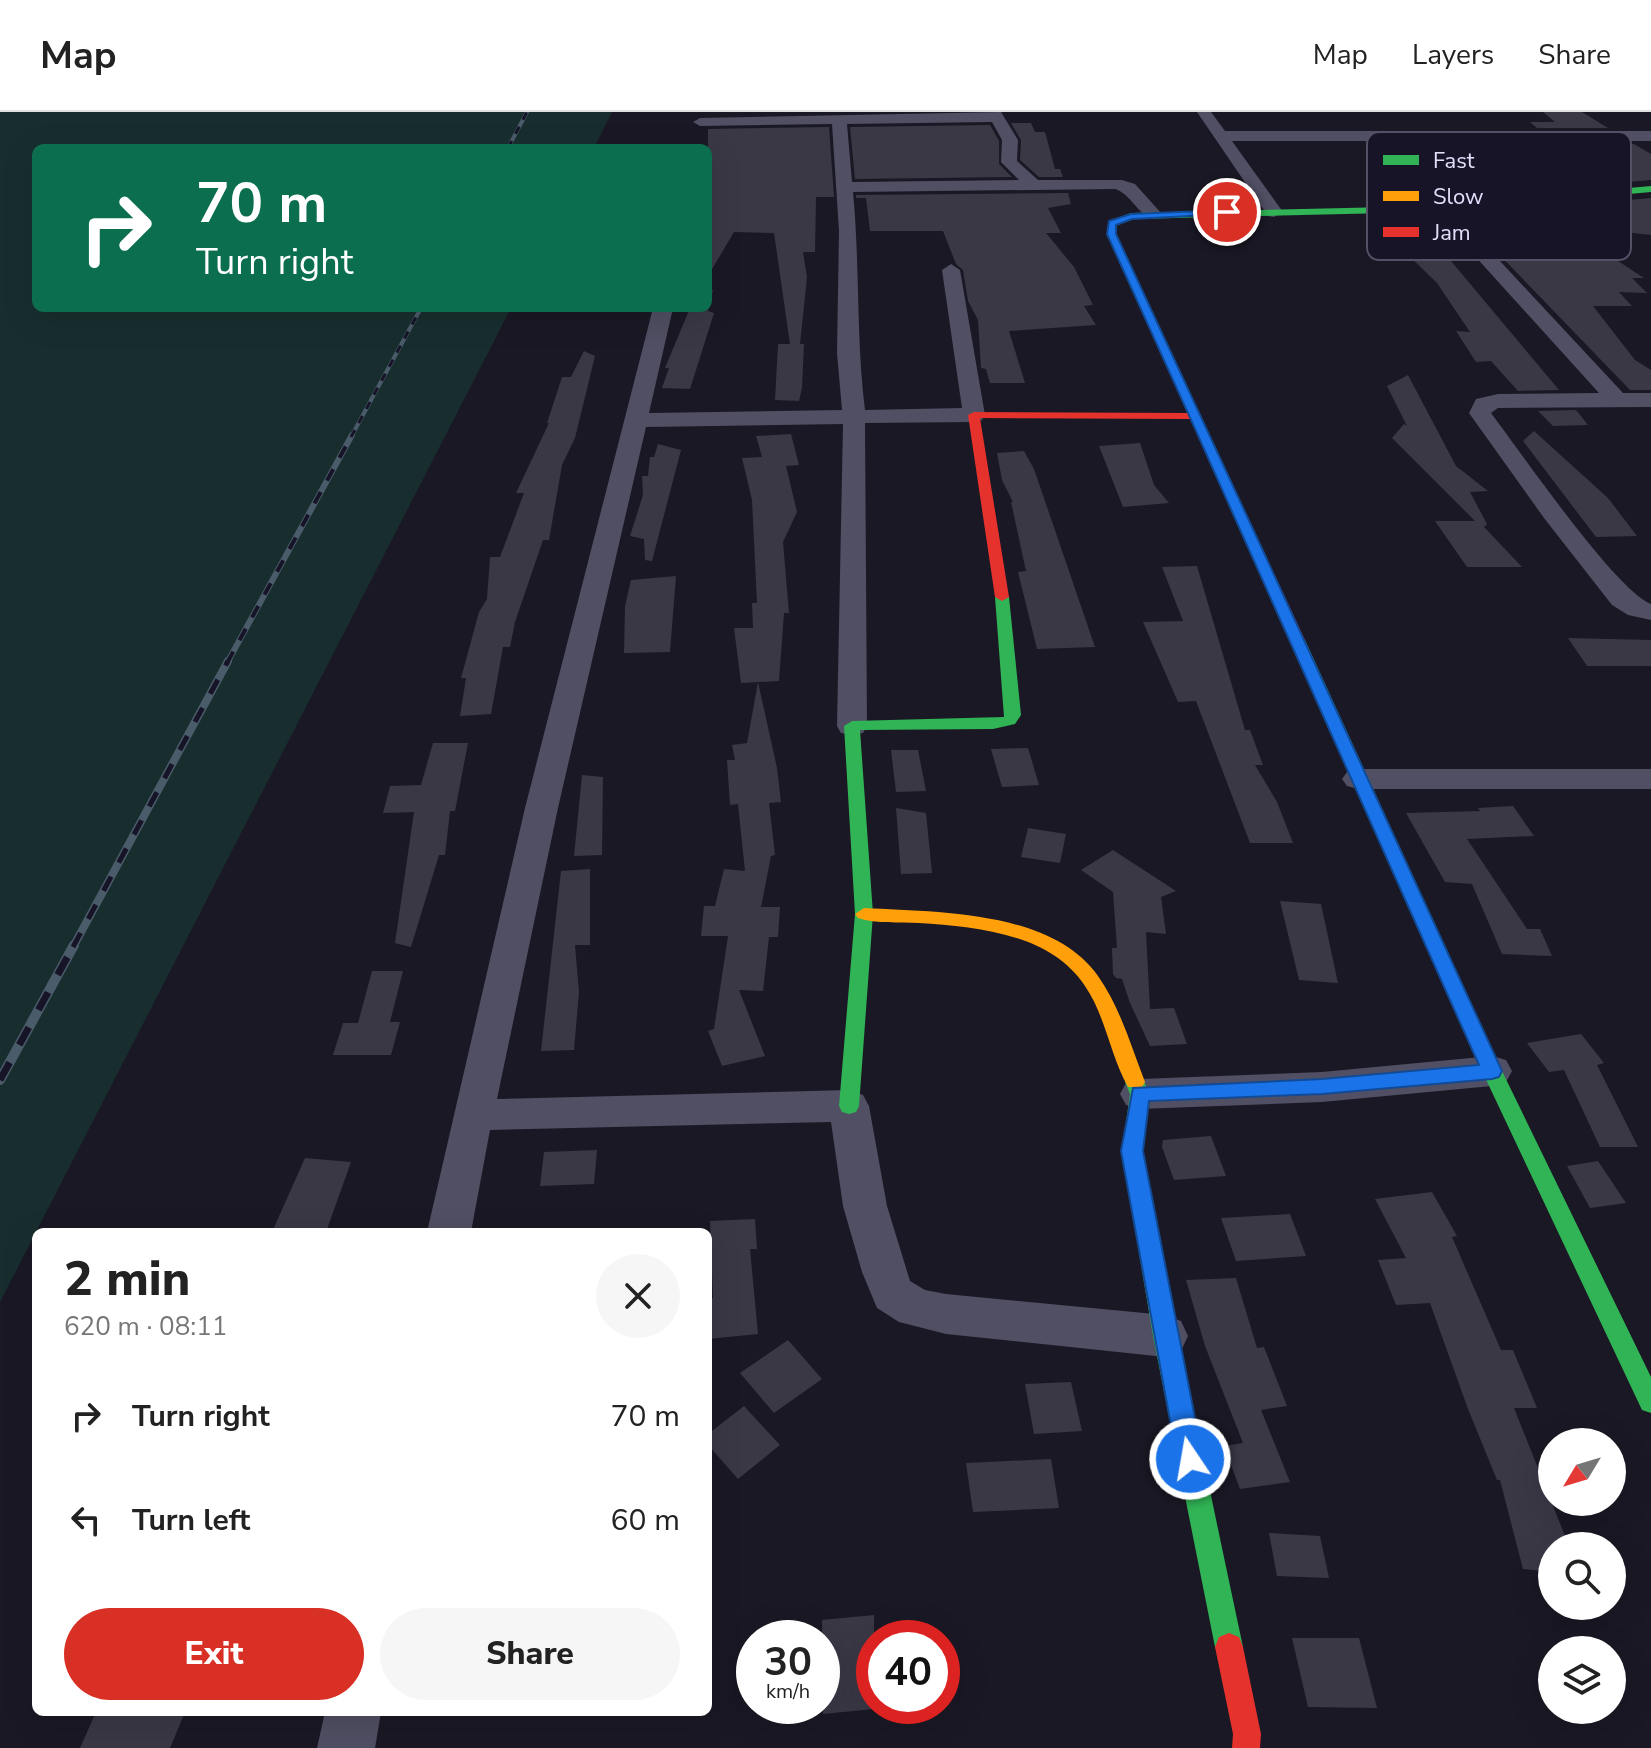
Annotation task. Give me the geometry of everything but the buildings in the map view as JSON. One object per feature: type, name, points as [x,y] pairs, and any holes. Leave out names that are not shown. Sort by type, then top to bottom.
[{"type":"street","points":[[1204,112],[1274,212]]},
{"type":"street","points":[[700,123],[995,114],[1010,140],[1009,162],[1032,183]]},
{"type":"street","points":[[839,118],[848,231],[847,353],[854,416],[852,726],[864,914],[849,1106],[865,1206],[893,1294],[915,1308],[946,1314],[1165,1336]]},
{"type":"street","points":[[1221,136],[1371,130],[1464,132]]},
{"type":"street","points":[[1631,136],[1651,136]]},
{"type":"street","points":[[845,187],[1032,183],[1124,186],[1153,214]]},
{"type":"street","points":[[1631,191],[1651,189]]},
{"type":"street","points":[[1367,209],[1131,216],[1112,223],[1111,234],[1269,574],[1358,779],[1492,1071],[1651,1402]]},
{"type":"street","points":[[1489,260],[1617,400]]},
{"type":"street","points":[[852,726],[993,724],[1010,721],[1013,715],[1001,584],[951,270]]},
{"type":"street","points":[[450,1228],[472,1115],[662,312]]},
{"type":"street","points":[[1651,400],[1498,401],[1484,404],[1480,413],[1553,513],[1622,599],[1638,609],[1651,612]]},
{"type":"street","points":[[639,420],[974,415],[1194,416]]},
{"type":"street","points":[[1358,779],[1651,779]]},
{"type":"street","points":[[864,914],[965,922],[1022,933],[1058,947],[1086,973],[1113,1025],[1140,1094],[1132,1151],[1165,1336],[1247,1734],[1246,1748]]},
{"type":"street","points":[[1140,1094],[1322,1087],[1492,1071]]},
{"type":"street","points":[[472,1115],[849,1106]]},
{"type":"street","points":[[346,1748],[352,1716]]},
{"type":"green space","points":[[0,112],[612,112],[596,144],[32,144],[32,312],[509,312],[38,1228],[32,1228],[32,1240],[0,1302]]},
{"type":"railway","points":[[510,144],[527,112]]},
{"type":"railway","points":[[351,437],[419,312]]},
{"type":"railway","points":[[227,663],[352,435]]},
{"type":"railway","points":[[73,947],[228,661]]},
{"type":"railway","points":[[0,1080],[74,945]]},
{"type":"traffic: fast","points":[[1631,191],[1651,189]]},
{"type":"traffic: fast","points":[[1139,295],[1111,234],[1112,223],[1131,216],[1367,211]]},
{"type":"traffic: fast","points":[[849,1106],[864,914],[852,726],[993,724],[1010,721],[1013,715],[1002,597]]},
{"type":"traffic: fast","points":[[1298,640],[1492,1071],[1651,1402]]},
{"type":"traffic: fast","points":[[1135,1082],[1140,1094],[1132,1151],[1165,1336],[1229,1647]]},
{"type":"traffic: slow","points":[[864,914],[981,924],[1011,930],[1063,953],[1084,971],[1100,994],[1135,1082]]},
{"type":"traffic: jam","points":[[1139,295],[1298,640]]},
{"type":"traffic: jam","points":[[1002,597],[974,415],[1194,416]]},
{"type":"traffic: jam","points":[[1229,1647],[1247,1734],[1246,1748]]},
{"type":"route","points":[[1190,1459],[1132,1151],[1140,1094],[1322,1087],[1492,1071],[1358,779],[1269,574],[1111,234],[1112,223],[1131,216],[1227,212]]}]
